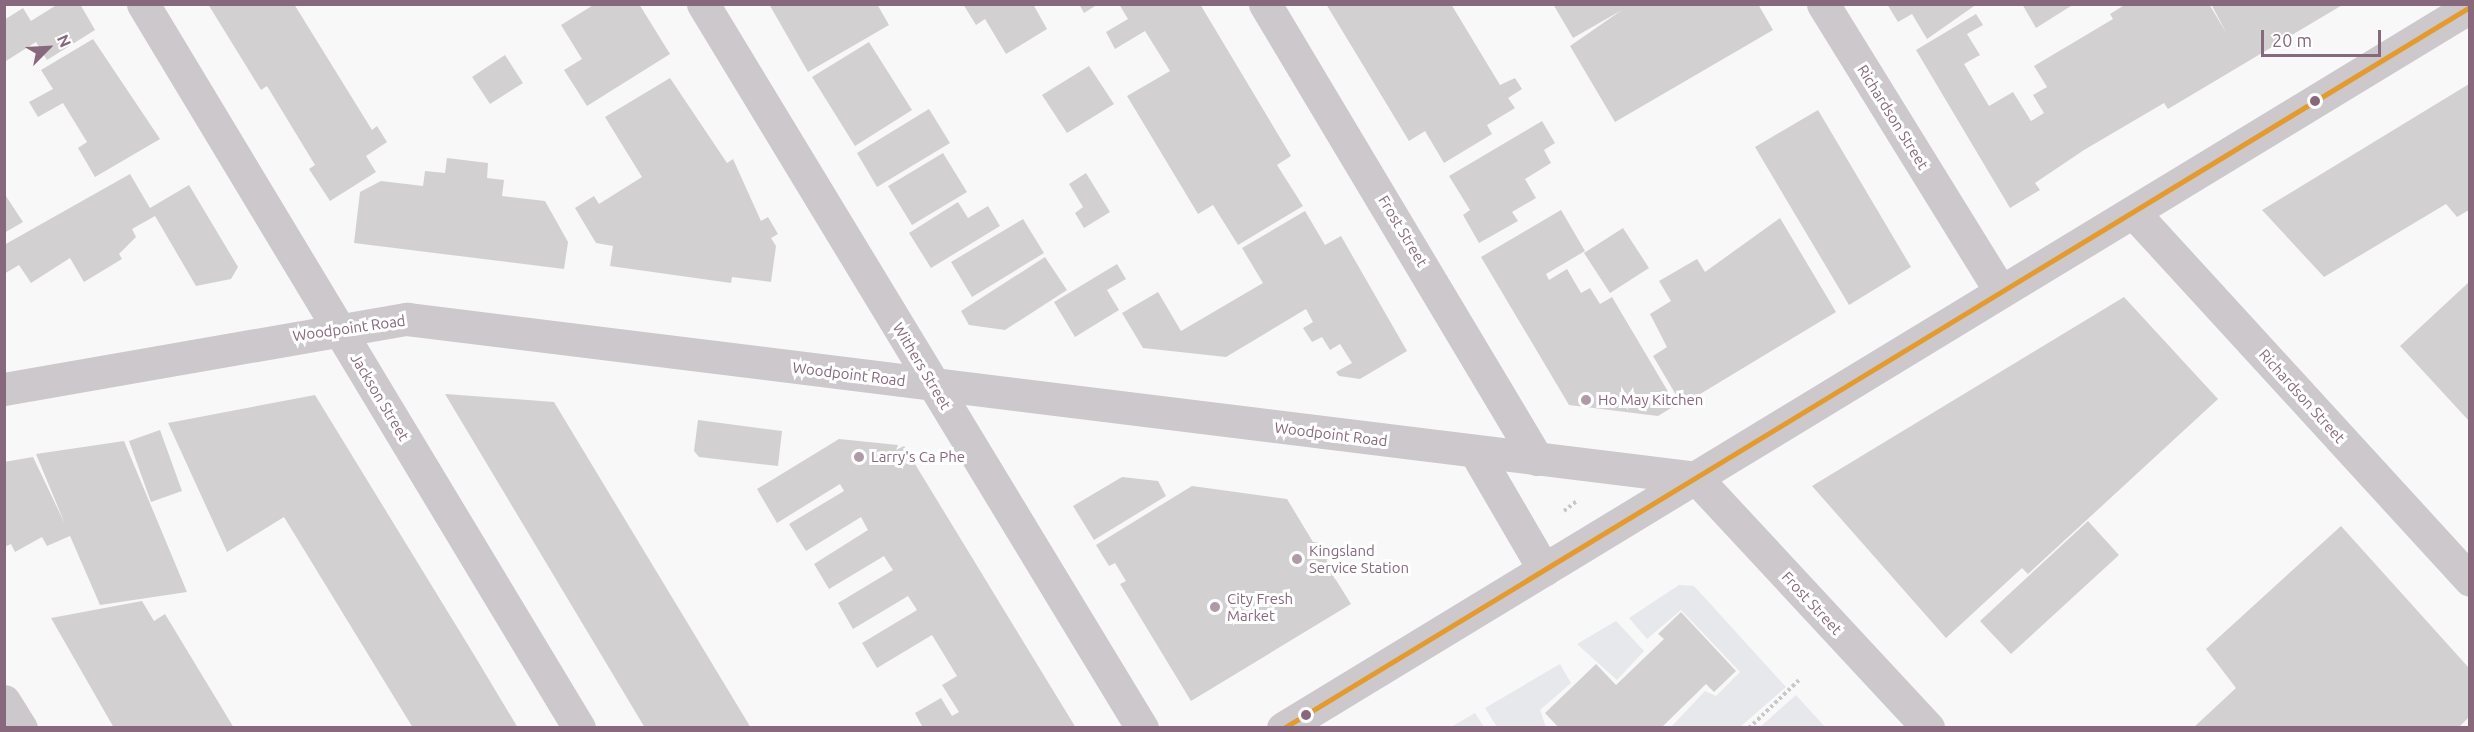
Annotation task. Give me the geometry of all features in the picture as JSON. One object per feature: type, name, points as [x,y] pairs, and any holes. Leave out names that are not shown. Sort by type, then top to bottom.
[{"type":"street","name":"Jackson Street","points":[[143,4],[579,728]]},
{"type":"street","name":"Withers Street","points":[[704,4],[1142,728]]},
{"type":"street","name":"Frost Street","points":[[1265,4],[1538,459]]},
{"type":"street","name":"Richardson Street","points":[[1823,4],[2000,291]]},
{"type":"street","points":[[1283,728],[2469,7]]},
{"type":"street","name":"Richardson Street","points":[[2133,212],[2469,580]]},
{"type":"street","name":"Woodpoint Road","points":[[4,389],[338,328],[407,318],[1476,453],[1696,478]]},
{"type":"street","points":[[1476,453],[1544,570]]},
{"type":"street","name":"Frost Street","points":[[1696,478],[1928,728]]},
{"type":"street","points":[[4,701],[21,728]]},
{"type":"path","points":[[1749,728],[1799,680]]},
{"type":"shaded area","points":[[1679,585],[1694,586],[1786,687],[1740,727],[1671,727],[1705,691],[1716,696],[1740,672],[1681,610],[1647,639],[1629,618]]},
{"type":"shaded area","points":[[1616,621],[1644,651],[1617,680],[1577,644]]},
{"type":"shaded area","points":[[1560,664],[1571,683],[1540,710],[1546,727],[1497,727],[1485,708]]},
{"type":"shaded area","points":[[1796,695],[1825,727],[1760,727]]},
{"type":"shaded area","points":[[1475,713],[1484,727],[1451,727]]},
{"type":"building","points":[[58,4],[80,4],[95,30],[47,60],[36,42],[6,61],[4,20],[23,8],[31,21]]},
{"type":"building","points":[[208,4],[294,4],[372,130],[377,126],[387,142],[366,156],[376,172],[330,201],[309,169],[315,165],[267,86],[261,90]]},
{"type":"building","points":[[595,4],[639,4],[670,54],[587,106],[564,70],[582,59],[561,25]]},
{"type":"building","points":[[769,4],[877,4],[889,25],[808,72]]},
{"type":"building","points":[[963,4],[1033,4],[1047,29],[1006,54],[985,19],[976,25]]},
{"type":"building","points":[[1079,4],[1098,4],[1084,13]]},
{"type":"building","points":[[1119,4],[1200,4],[1291,156],[1277,165],[1303,206],[1238,245],[1213,205],[1198,214],[1127,96],[1170,71],[1145,31],[1115,49],[1106,32],[1128,19]]},
{"type":"building","points":[[1326,4],[1451,4],[1500,85],[1515,78],[1522,89],[1508,98],[1515,108],[1487,125],[1492,134],[1444,163],[1425,131],[1409,141]]},
{"type":"building","points":[[1553,4],[1758,4],[1773,30],[1615,122],[1570,46],[1622,10],[1573,38]]},
{"type":"building","points":[[1887,4],[1977,4],[1927,39],[1912,14],[1898,22]]},
{"type":"building","points":[[2022,4],[2074,4],[2036,28]]},
{"type":"building","points":[[2126,4],[2209,4],[2227,34],[2211,4],[2344,4],[2168,109],[2164,103],[2084,150],[2035,183],[2040,190],[2010,208],[1916,50],[1976,14],[1983,25],[1967,34],[1980,55],[1964,64],[1989,106],[2013,92],[2031,121],[2044,113],[2033,95],[2047,87],[2034,66],[2113,19],[2110,14]]},
{"type":"building","points":[[93,39],[160,139],[95,177],[78,148],[87,142],[63,103],[38,117],[29,102],[53,89],[41,70]]},
{"type":"building","points":[[869,42],[912,110],[855,146],[812,77]]},
{"type":"building","points":[[505,55],[523,83],[490,104],[472,77]]},
{"type":"building","points":[[1089,66],[1114,104],[1067,133],[1042,95]]},
{"type":"building","points":[[670,78],[727,163],[733,159],[761,221],[768,217],[778,234],[771,238],[776,246],[771,282],[732,277],[731,283],[610,266],[613,246],[596,243],[575,208],[594,196],[599,204],[642,177],[605,117]]},
{"type":"building","points":[[2469,84],[2469,210],[2457,217],[2446,204],[2324,277],[2262,210]]},
{"type":"building","points":[[929,109],[950,143],[877,187],[857,153]]},
{"type":"building","points":[[1818,110],[1911,267],[1849,305],[1755,147]]},
{"type":"building","points":[[1542,121],[1555,143],[1544,150],[1551,163],[1525,179],[1536,198],[1512,212],[1518,221],[1479,243],[1463,215],[1470,210],[1449,176]]},
{"type":"building","points":[[943,153],[967,192],[912,225],[888,186]]},
{"type":"building","points":[[447,158],[488,163],[487,178],[504,180],[502,196],[545,201],[568,242],[564,269],[354,243],[360,192],[381,181],[423,186],[425,171],[445,173]]},
{"type":"building","points":[[1086,173],[1110,212],[1084,228],[1075,213],[1083,207],[1069,184]]},
{"type":"building","points":[[130,174],[150,208],[189,185],[238,267],[231,279],[196,286],[155,216],[132,229],[136,237],[119,254],[122,259],[84,282],[70,258],[31,283],[19,265],[4,274],[4,245]]},
{"type":"building","points":[[4,193],[23,222],[4,233]]},
{"type":"building","points":[[958,202],[968,218],[988,206],[1000,226],[931,268],[909,233]]},
{"type":"building","points":[[1561,210],[1585,251],[1546,274],[1549,280],[1567,269],[1581,293],[1590,288],[1600,304],[1612,297],[1676,405],[1658,416],[1569,405],[1481,257]]},
{"type":"building","points":[[1305,211],[1325,245],[1341,236],[1407,351],[1360,379],[1339,376],[1336,372],[1352,363],[1340,344],[1330,350],[1322,337],[1312,342],[1303,328],[1313,322],[1306,309],[1226,357],[1143,348],[1122,313],[1158,292],[1181,331],[1263,283],[1242,248]]},
{"type":"building","points":[[1780,218],[1836,312],[1682,405],[1653,356],[1667,347],[1650,314],[1671,301],[1659,281],[1697,259],[1705,272]]},
{"type":"building","points":[[1023,219],[1044,253],[972,297],[951,262]]},
{"type":"building","points":[[1623,228],[1649,268],[1610,293],[1584,253]]},
{"type":"building","points":[[1045,257],[1067,290],[1005,330],[969,325],[961,311]]},
{"type":"building","points":[[1117,264],[1126,279],[1107,290],[1119,310],[1075,337],[1054,302]]},
{"type":"building","points":[[2469,282],[2469,421],[2400,346]]},
{"type":"building","points":[[2124,297],[2218,399],[2028,574],[2022,568],[1946,638],[1812,486]]},
{"type":"building","points":[[445,394],[554,402],[751,728],[645,728]]},
{"type":"building","points":[[315,395],[518,728],[413,728],[284,517],[227,552],[168,423]]},
{"type":"building","points":[[698,420],[782,431],[778,466],[699,457],[694,451]]},
{"type":"building","points":[[160,430],[182,491],[151,502],[129,441]]},
{"type":"building","points":[[839,439],[898,445],[896,450],[904,446],[1076,728],[923,728],[915,713],[941,698],[952,716],[959,712],[942,685],[957,676],[932,635],[877,668],[862,643],[917,610],[908,596],[853,629],[838,603],[893,570],[884,556],[829,589],[814,564],[868,530],[861,517],[806,551],[789,524],[844,491],[840,484],[777,523],[757,489]]},
{"type":"building","points":[[124,441],[187,592],[100,605],[70,536],[47,546],[42,537],[15,552],[11,544],[4,547],[4,462],[33,457],[65,524],[36,454]]},
{"type":"building","points":[[1122,477],[1158,481],[1166,496],[1094,540],[1073,506]]},
{"type":"building","points":[[1192,486],[1287,499],[1313,542],[1323,543],[1329,554],[1326,564],[1351,604],[1191,701],[1120,584],[1126,581],[1115,563],[1109,566],[1096,545]]},
{"type":"building","points":[[2088,521],[2119,555],[2011,654],[1980,621]]},
{"type":"building","points":[[2341,526],[2469,668],[2469,717],[2458,728],[2193,728],[2236,688],[2206,649]]},
{"type":"building","points":[[142,601],[154,621],[165,614],[234,728],[114,728],[51,618]]},
{"type":"building","points":[[1681,612],[1736,671],[1714,692],[1706,684],[1661,728],[1559,728],[1545,713],[1596,664],[1616,685],[1664,639],[1658,634]]},
{"type":"transit line","points":[[1284,728],[2470,7]]},
{"type":"place","name":"Ho May Kitchen","points":[[1586,400]]},
{"type":"place","name":"Larry's Ca Phe","points":[[859,457]]},
{"type":"place","name":"Kingsland Service Station","points":[[1297,559]]},
{"type":"place","name":"City Fresh Market","points":[[1215,607]]}]
